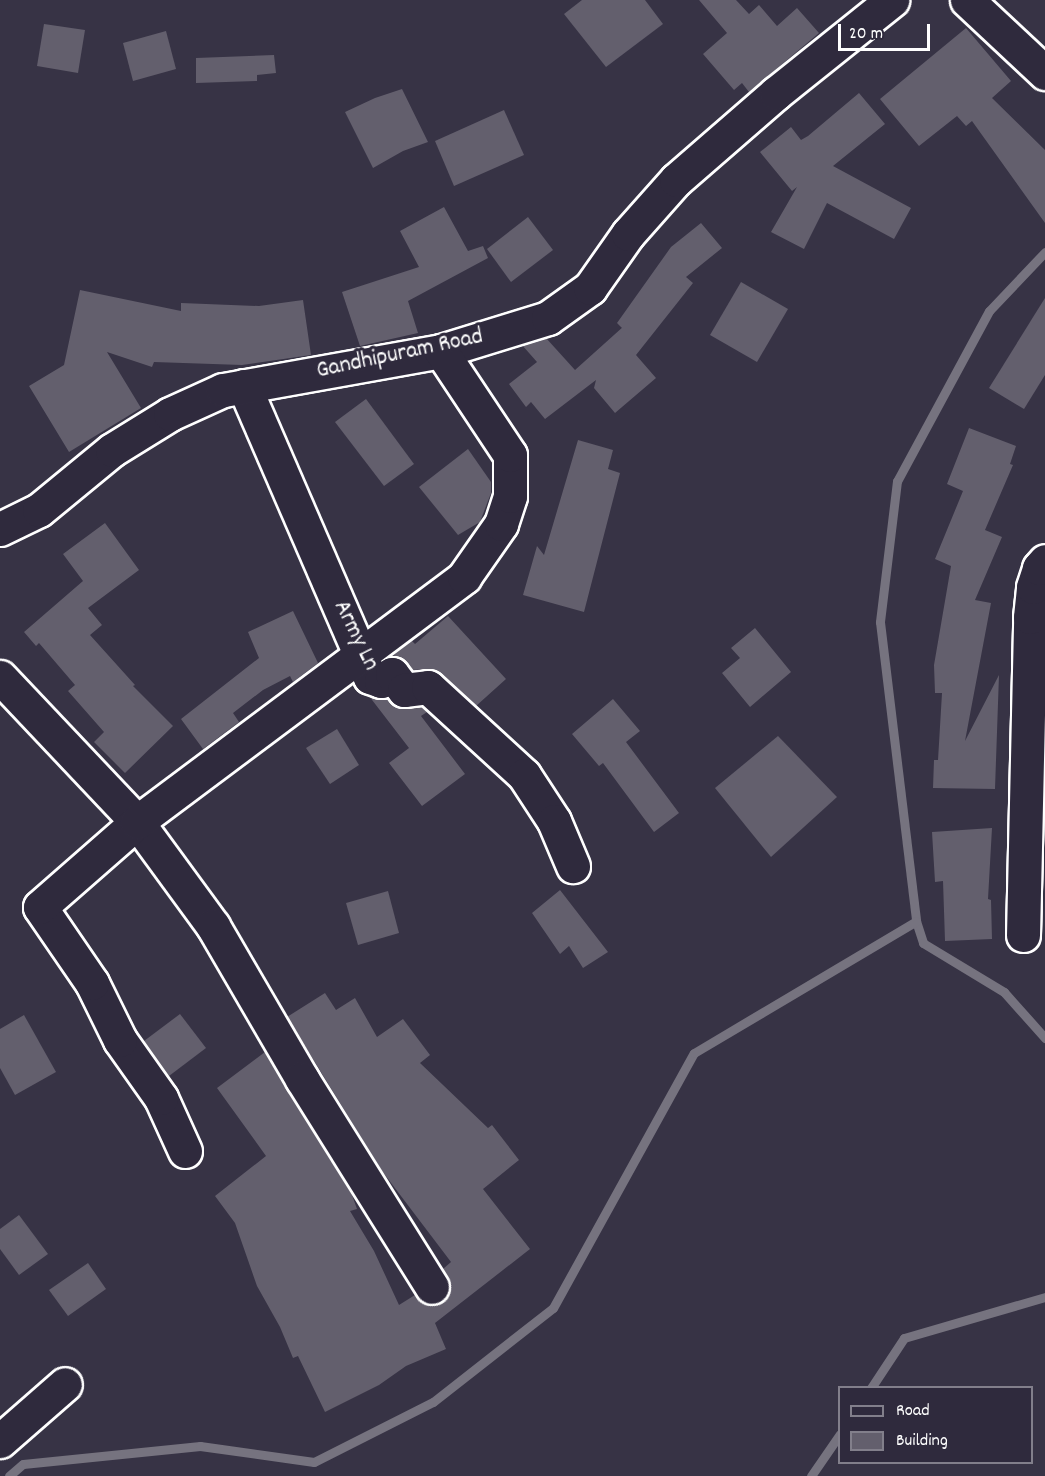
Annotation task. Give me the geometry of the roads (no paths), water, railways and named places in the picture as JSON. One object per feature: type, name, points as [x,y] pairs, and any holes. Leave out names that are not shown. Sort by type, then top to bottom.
[{"type":"street","name":"Gandhipuram Road","points":[[0,529],[39,510],[112,450],[170,414],[223,390],[441,351],[548,318],[590,288],[628,234],[676,180],[776,93],[892,0]]},
{"type":"street","points":[[967,0],[1045,73]]},
{"type":"street","points":[[185,1151],[161,1098],[120,1040],[92,983],[40,907],[136,822],[363,656],[464,578],[501,524],[510,496],[510,455],[441,351]]},
{"type":"street","name":"Army Ln","points":[[244,386],[363,656],[370,677],[381,681],[392,674],[404,690],[428,687],[524,775],[554,821],[573,866]]},
{"type":"street","points":[[1023,935],[1030,617],[1033,587],[1039,568],[1045,561]]},
{"type":"street","points":[[0,677],[136,822],[213,926],[302,1079],[432,1287]]},
{"type":"street","points":[[0,1441],[65,1384]]},
{"type":"waterway","points":[[1045,252],[989,311],[897,481],[880,622],[916,921],[923,943],[1004,992],[1045,1038]]},
{"type":"waterway","points":[[9,1476],[23,1464],[200,1446],[314,1462],[433,1402],[553,1308],[694,1053],[916,921]]},
{"type":"waterway","points":[[872,1386],[904,1338],[1045,1297]]},
{"type":"waterway","points":[[811,1476],[838,1437]]}]
